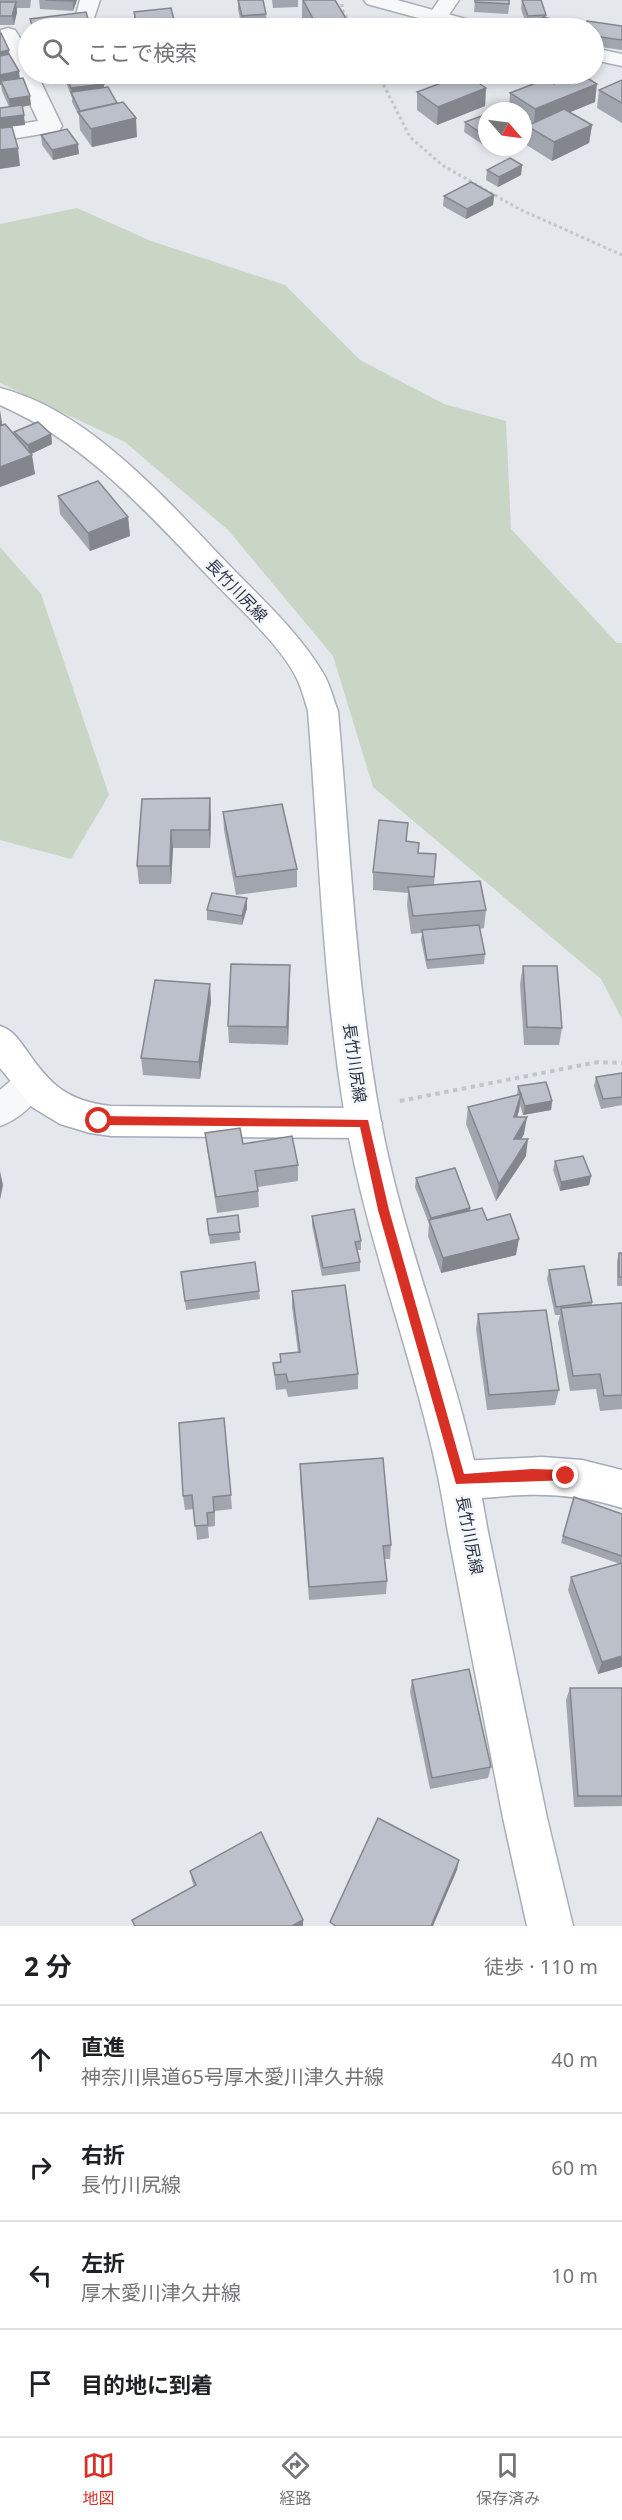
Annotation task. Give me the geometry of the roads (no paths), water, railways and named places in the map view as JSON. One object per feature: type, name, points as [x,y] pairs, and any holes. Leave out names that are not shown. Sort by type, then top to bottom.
[{"type":"main road","name":"長竹川尻線","points":[[0,396],[20,404],[66,430],[122,473],[283,638],[311,677],[317,690],[325,723],[348,1011],[364,1123],[384,1210],[460,1480],[467,1527],[525,1818],[550,1926]]},
{"type":"main road","points":[[0,1040],[29,1085],[55,1107],[78,1117],[99,1121],[364,1123]]},
{"type":"main road","points":[[460,1480],[532,1474],[566,1476],[622,1489]]},
{"type":"street","points":[[85,18],[90,0]]},
{"type":"street","points":[[374,0],[437,18],[449,0]]},
{"type":"street","points":[[12,33],[18,47]]},
{"type":"street","points":[[604,56],[622,60]]},
{"type":"street","points":[[0,134],[51,126],[33,84]]},
{"type":"street","points":[[0,1111],[29,1085]]}]
